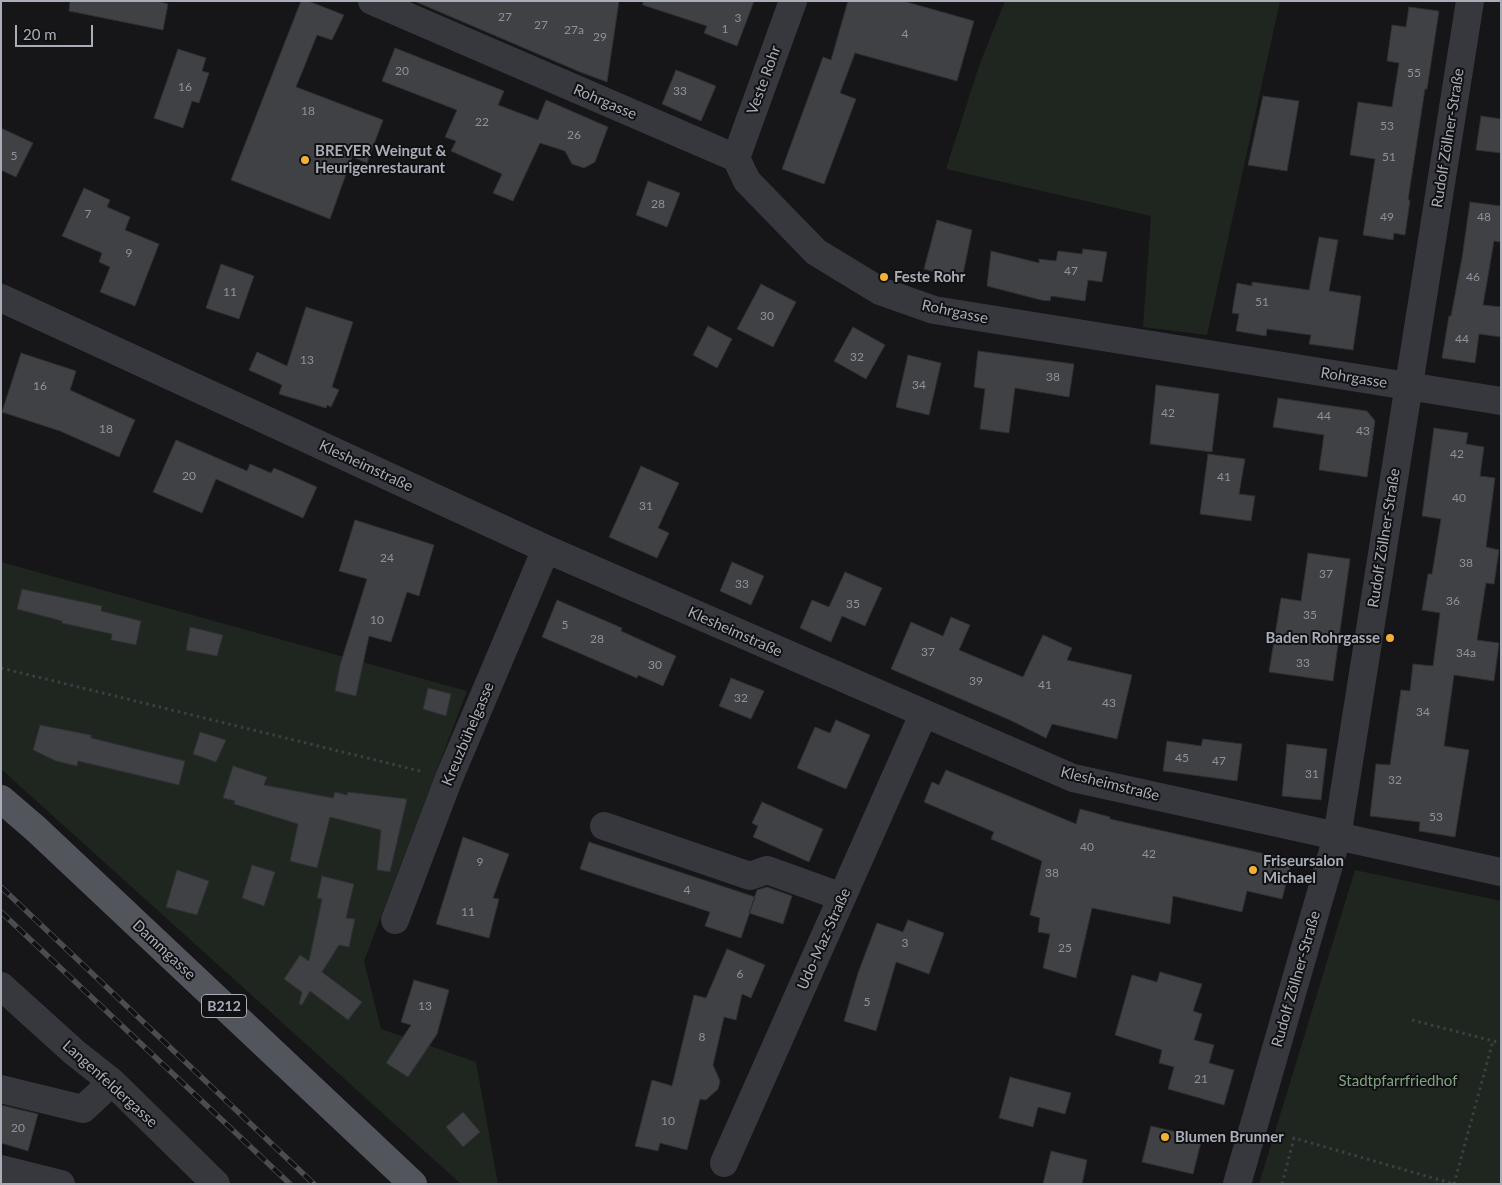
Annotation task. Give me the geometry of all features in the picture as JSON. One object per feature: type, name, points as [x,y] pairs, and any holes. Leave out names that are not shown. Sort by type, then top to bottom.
[{"type":"main road","name":"Dammgasse","points":[[1,799],[36,829],[413,1184]]},
{"type":"street","name":"Rohrgasse","points":[[372,1],[736,158],[746,181],[816,252],[880,291],[934,310],[1501,401]]},
{"type":"street","name":"Veste Rohr","points":[[736,158],[793,1]]},
{"type":"street","name":"Rudolf Zöllner-Straße","points":[[1236,1184],[1338,837],[1470,1]]},
{"type":"street","name":"Klesheimstraße","points":[[1,298],[546,549],[1073,778],[1501,872]]},
{"type":"street","name":"Kreuzbühelgasse","points":[[395,920],[449,778],[546,549]]},
{"type":"street","name":"Udo-Maz-Straße","points":[[724,1162],[923,714]]},
{"type":"street","points":[[604,826],[750,876],[767,870],[842,897]]},
{"type":"street","name":"Langenfeldergasse","points":[[1,986],[74,1052],[112,1082],[216,1184]]},
{"type":"street","points":[[1,1089],[83,1109],[112,1082]]},
{"type":"street","points":[[1,1169],[61,1184]]},
{"type":"path","points":[[1,668],[449,778]]},
{"type":"path","points":[[1412,1020],[1501,1043]]},
{"type":"path","points":[[1282,1184],[1294,1138],[1454,1184],[1493,1041]]},
{"type":"green space","points":[[1005,1],[1280,1],[1207,335],[1143,327],[1151,216],[946,169],[979,66]]},
{"type":"green space","points":[[1,562],[467,691],[364,961],[381,1029],[476,1062],[498,1184],[461,1184],[1,769]]},
{"type":"green space","name":"Stadtpfarrfriedhof","points":[[1355,870],[1501,901],[1501,1184],[1259,1184]]},
{"type":"building","points":[[70,1],[157,1],[168,4],[163,30],[69,11]]},
{"type":"building","points":[[301,1],[308,1],[344,15],[332,40],[317,35],[296,87],[383,120],[367,163],[352,157],[330,219],[231,180]]},
{"type":"building","points":[[414,1],[619,1],[607,82],[580,72]]},
{"type":"building","points":[[643,1],[754,1],[737,46],[704,33],[707,26],[643,5]]},
{"type":"building","points":[[848,1],[903,1],[974,21],[957,81],[855,53],[840,93],[856,99],[824,184],[782,169],[823,57],[831,60]]},
{"type":"building","points":[[1409,7],[1439,11],[1408,200],[1410,200],[1405,235],[1394,233],[1393,240],[1363,235],[1375,159],[1350,155],[1358,102],[1392,107],[1399,63],[1387,61],[1392,25],[1406,27]]},
{"type":"building","points":[[395,48],[504,91],[498,105],[538,120],[546,100],[608,127],[595,162],[584,168],[572,164],[565,151],[540,143],[513,201],[493,193],[502,174],[451,151],[456,141],[445,137],[457,110],[382,81]]},
{"type":"building","points":[[178,49],[206,58],[202,71],[209,73],[199,103],[192,101],[183,128],[154,118]]},
{"type":"building","points":[[676,70],[716,86],[701,121],[662,104]]},
{"type":"building","points":[[1263,96],[1299,101],[1287,171],[1248,165]]},
{"type":"building","points":[[1481,116],[1501,119],[1501,153],[1476,150]]},
{"type":"building","points":[[1,128],[33,143],[16,177],[1,170]]},
{"type":"building","points":[[648,181],[680,193],[667,227],[636,215]]},
{"type":"building","points":[[84,188],[110,200],[107,207],[130,217],[125,230],[159,244],[135,306],[100,292],[110,267],[99,262],[102,253],[62,236]]},
{"type":"building","points":[[1470,202],[1501,206],[1501,242],[1494,241],[1483,305],[1501,307],[1501,337],[1479,334],[1475,363],[1442,358],[1462,258]]},
{"type":"building","points":[[937,220],[972,230],[962,279],[924,269]]},
{"type":"building","points":[[1319,237],[1338,240],[1329,291],[1361,296],[1353,350],[1309,344],[1311,335],[1267,329],[1266,336],[1236,331],[1239,314],[1232,313],[1237,283],[1252,286],[1252,282],[1309,290]]},
{"type":"building","points":[[1083,249],[1107,252],[1102,282],[1088,280],[1085,301],[1051,296],[1050,301],[1041,300],[987,286],[991,251],[1039,263],[1039,259],[1056,261],[1058,251],[1082,254]]},
{"type":"building","points":[[221,264],[254,276],[239,319],[206,308]]},
{"type":"building","points":[[761,284],[796,302],[773,347],[737,329]]},
{"type":"building","points":[[306,307],[353,322],[332,387],[339,390],[331,407],[327,405],[326,408],[279,394],[282,385],[249,370],[257,352],[287,366]]},
{"type":"building","points":[[708,326],[732,339],[717,368],[693,355]]},
{"type":"building","points":[[853,327],[885,345],[866,379],[834,361]]},
{"type":"building","points":[[978,351],[1074,364],[1069,397],[1015,388],[1009,433],[980,429],[985,389],[974,387]]},
{"type":"building","points":[[21,353],[76,371],[70,390],[135,420],[119,457],[60,431],[2,412]]},
{"type":"building","points":[[908,355],[941,363],[929,415],[896,407]]},
{"type":"building","points":[[1156,385],[1219,394],[1212,452],[1150,444]]},
{"type":"building","points":[[1278,398],[1367,411],[1375,421],[1367,477],[1319,470],[1324,435],[1273,427]]},
{"type":"building","points":[[1434,428],[1468,433],[1466,444],[1484,447],[1480,476],[1495,478],[1486,547],[1499,550],[1494,584],[1486,583],[1477,640],[1499,643],[1494,681],[1454,675],[1444,746],[1469,750],[1455,837],[1419,831],[1420,822],[1370,816],[1376,764],[1390,765],[1401,690],[1410,691],[1413,664],[1433,666],[1440,613],[1422,610],[1428,574],[1432,574],[1441,519],[1422,516]]},
{"type":"building","points":[[176,440],[247,471],[250,464],[271,473],[274,468],[317,487],[303,518],[216,479],[202,513],[153,492]]},
{"type":"building","points":[[1208,454],[1245,459],[1239,494],[1255,496],[1251,521],[1200,514]]},
{"type":"building","points":[[641,466],[679,483],[658,528],[669,533],[657,558],[609,537]]},
{"type":"building","points":[[355,520],[434,545],[419,596],[407,592],[391,642],[369,636],[356,696],[335,691],[340,665],[367,579],[339,571]]},
{"type":"building","points":[[1308,553],[1350,559],[1333,681],[1269,672],[1281,598],[1301,601]]},
{"type":"building","points":[[732,562],[764,576],[751,605],[720,591]]},
{"type":"building","points":[[845,572],[882,588],[865,626],[842,616],[831,642],[800,628],[812,600],[829,607]]},
{"type":"building","points":[[22,589],[102,606],[101,611],[141,621],[136,645],[111,640],[112,634],[62,623],[62,621],[17,609]]},
{"type":"building","points":[[557,600],[622,628],[621,631],[676,656],[663,686],[638,675],[637,678],[542,637]]},
{"type":"building","points":[[951,617],[970,625],[959,650],[1023,677],[1043,635],[1072,648],[1067,660],[1132,675],[1117,739],[1052,724],[1046,738],[1010,720],[891,669],[911,622],[943,636]]},
{"type":"building","points":[[190,627],[223,635],[217,656],[186,650]]},
{"type":"building","points":[[731,678],[764,691],[751,719],[719,706]]},
{"type":"building","points":[[428,688],[451,694],[446,716],[423,709]]},
{"type":"building","points":[[836,720],[870,735],[846,789],[797,768],[815,727],[830,733]]},
{"type":"building","points":[[40,725],[91,735],[91,738],[185,761],[179,785],[78,761],[77,766],[56,761],[33,750]]},
{"type":"building","points":[[200,732],[226,740],[216,762],[193,754]]},
{"type":"building","points":[[1203,739],[1242,744],[1237,781],[1163,771],[1167,741],[1201,746]]},
{"type":"building","points":[[1287,744],[1327,749],[1321,800],[1282,796]]},
{"type":"building","points":[[233,766],[267,777],[264,785],[333,798],[335,792],[347,795],[348,792],[407,799],[390,872],[377,870],[381,830],[330,817],[317,868],[290,861],[298,824],[234,804],[235,801],[223,798]]},
{"type":"building","points":[[946,770],[1076,824],[1080,809],[1110,817],[1110,819],[1292,860],[1282,899],[1247,891],[1242,912],[1173,896],[1170,924],[1092,908],[1076,978],[1043,968],[1050,934],[1038,932],[1040,918],[1030,915],[1042,861],[991,839],[994,832],[924,802],[932,782],[939,785]]},
{"type":"building","points":[[762,802],[823,829],[809,862],[753,837],[758,826],[752,823]]},
{"type":"building","points":[[463,837],[509,854],[493,898],[499,899],[489,938],[436,924]]},
{"type":"building","points":[[589,842],[755,897],[741,938],[705,926],[710,912],[580,869]]},
{"type":"building","points":[[252,865],[275,872],[264,906],[242,898]]},
{"type":"building","points":[[177,870],[209,881],[197,915],[166,907]]},
{"type":"building","points":[[322,876],[354,884],[346,918],[355,919],[349,947],[339,945],[322,972],[362,1002],[348,1020],[310,991],[302,1005],[299,1004],[302,992],[284,979],[300,955],[309,961],[322,899],[317,898]]},
{"type":"building","points":[[767,887],[792,896],[783,924],[749,913],[757,890]]},
{"type":"building","points":[[908,920],[944,933],[929,974],[896,962],[876,1031],[844,1021],[858,973],[877,923],[903,932]]},
{"type":"building","points":[[727,949],[765,965],[751,998],[742,994],[736,1020],[724,1017],[713,1065],[720,1081],[718,1089],[706,1100],[700,1099],[687,1150],[660,1143],[658,1151],[635,1146],[652,1080],[672,1086],[694,995],[706,998]]},
{"type":"building","points":[[1160,972],[1202,984],[1193,1011],[1202,1014],[1194,1040],[1214,1045],[1209,1063],[1234,1070],[1224,1105],[1168,1089],[1174,1067],[1159,1063],[1162,1050],[1115,1035],[1132,975],[1157,982]]},
{"type":"building","points":[[414,980],[449,990],[437,1034],[408,1077],[386,1063],[411,1025],[401,1022]]},
{"type":"building","points":[[1010,1077],[1071,1093],[1065,1114],[1038,1107],[1033,1127],[999,1118]]},
{"type":"building","points":[[1,1105],[38,1114],[28,1151],[1,1143]]},
{"type":"building","points":[[463,1112],[480,1132],[463,1147],[446,1127]]},
{"type":"building","points":[[1151,1126],[1202,1138],[1193,1174],[1142,1162]]},
{"type":"building","points":[[1051,1151],[1087,1160],[1082,1184],[1043,1184]]},
{"type":"railway","points":[[1,887],[314,1184]]},
{"type":"railway","points":[[1,912],[290,1184]]},
{"type":"place","name":"BREYER Weingut & Heurigenrestaurant","points":[[305,160]]},
{"type":"place","name":"Feste Rohr","points":[[884,277]]},
{"type":"place","name":"Baden Rohrgasse","points":[[1390,638]]},
{"type":"place","name":"Friseursalon Michael","points":[[1253,870]]},
{"type":"place","name":"Blumen Brunner","points":[[1165,1137]]}]
